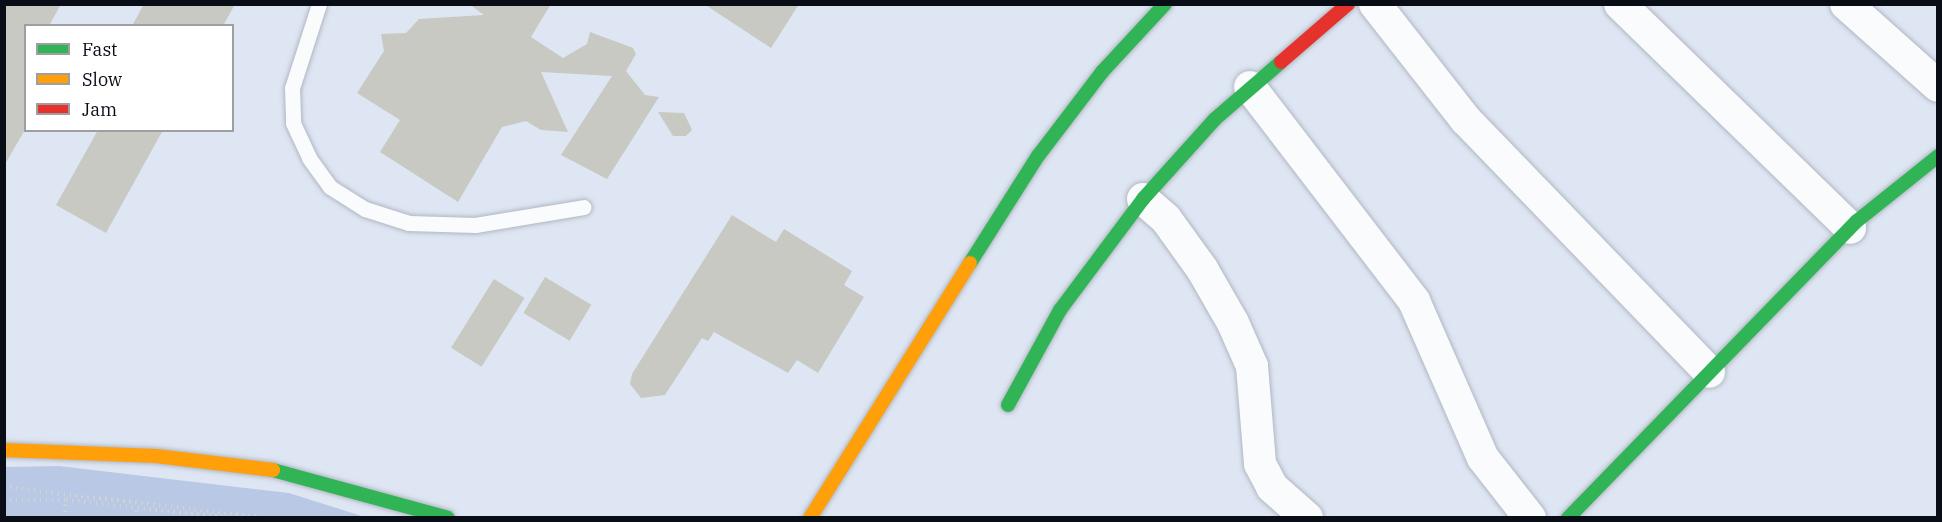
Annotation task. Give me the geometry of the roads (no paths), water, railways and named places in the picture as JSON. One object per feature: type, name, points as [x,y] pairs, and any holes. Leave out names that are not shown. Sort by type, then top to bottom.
[{"type":"street","points":[[810,518],[1038,156],[1102,72],[1165,4]]},
{"type":"street","points":[[1008,405],[1060,310],[1143,199],[1250,87],[1348,4]]},
{"type":"street","points":[[1375,4],[1466,120],[1709,372]]},
{"type":"street","points":[[1620,4],[1850,228]]},
{"type":"street","points":[[1846,4],[1938,86]]},
{"type":"street","points":[[1250,87],[1414,301],[1483,458],[1530,518]]},
{"type":"street","points":[[1568,518],[1850,228],[1938,156]]},
{"type":"street","points":[[1143,199],[1166,219],[1202,269],[1233,323],[1252,366],[1260,464],[1272,487],[1307,518]]},
{"type":"street","points":[[4,450],[156,456],[266,468],[442,517]]},
{"type":"lane","points":[[319,4],[292,88],[293,123],[309,158],[330,187],[365,209],[410,223],[485,224],[584,207]]}]
